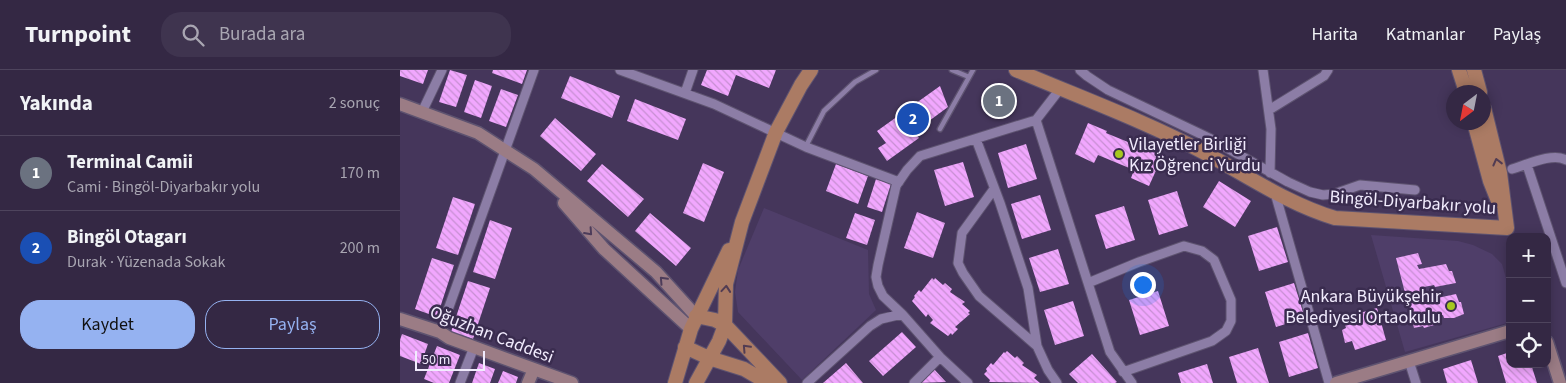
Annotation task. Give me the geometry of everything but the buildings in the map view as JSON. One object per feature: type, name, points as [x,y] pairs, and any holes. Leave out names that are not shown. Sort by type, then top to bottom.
[{"type":"main road","points":[[675,383],[694,322],[742,222],[776,132],[810,70]]},
{"type":"main road","name":"Bingöl-Diyarbakır yolu","points":[[1016,70],[1148,126],[1204,153],[1275,193],[1302,206],[1335,218],[1509,232],[1500,173],[1489,130]]},
{"type":"main road","points":[[1460,70],[1464,85]]},
{"type":"main road","points":[[1474,70],[1478,85]]},
{"type":"main road","points":[[1476,130],[1490,181],[1509,232]]},
{"type":"main road","points":[[696,383],[719,341],[725,325],[726,284],[742,222]]},
{"type":"main road","points":[[694,322],[715,320],[725,325],[780,383]]},
{"type":"main road","points":[[685,347],[709,358],[744,369],[768,383]]},
{"type":"street","points":[[422,112],[442,70]]},
{"type":"street","points":[[440,332],[534,70]]},
{"type":"street","points":[[622,70],[714,104],[806,147],[899,182]]},
{"type":"street","points":[[686,94],[693,70]]},
{"type":"street","points":[[1080,70],[1108,90],[1208,138],[1270,173],[1310,192],[1323,195],[1334,194],[1360,185],[1415,190]]},
{"type":"street","points":[[1263,70],[1271,129],[1270,173]]},
{"type":"street","points":[[1268,110],[1324,76],[1328,70]]},
{"type":"street","points":[[968,383],[940,357],[902,314],[883,296],[878,286],[876,276],[896,186],[920,156],[1036,120],[1060,89]]},
{"type":"street","points":[[400,104],[478,133],[534,169],[656,272],[694,322]]},
{"type":"street","points":[[1036,120],[1110,352],[1132,383]]},
{"type":"street","points":[[976,139],[1028,288],[1037,346],[1048,370],[1057,383]]},
{"type":"street","points":[[1512,169],[1552,157],[1560,156],[1566,160]]},
{"type":"street","points":[[1527,165],[1566,283]]},
{"type":"street","points":[[994,189],[962,233],[958,262],[963,273],[979,296],[1037,346]]},
{"type":"street","points":[[1275,193],[1329,383]]},
{"type":"street","points":[[1088,283],[1184,246],[1202,251],[1214,260],[1231,300],[1231,321],[1226,332],[1212,341],[1123,372]]},
{"type":"street","points":[[807,383],[870,326],[881,319],[902,314]]},
{"type":"street","name":"Oğuzhan Caddesi","points":[[401,322],[440,332],[449,338],[572,383]]},
{"type":"street","points":[[1336,383],[1506,332]]},
{"type":"street","points":[[460,383],[474,347]]},
{"type":"street","points":[[1551,355],[1560,383]]},
{"type":"street","points":[[914,383],[940,357]]},
{"type":"street","points":[[1408,361],[1416,383]]},
{"type":"street","points":[[528,383],[534,368]]},
{"type":"lane","points":[[806,147],[824,111],[855,82],[876,70]]},
{"type":"lane","points":[[952,70],[969,77]]},
{"type":"lane","points":[[940,129],[973,70]]},
{"type":"shaded area","points":[[764,208],[868,250],[869,294],[876,310],[802,380],[738,312],[735,292],[738,270]]},
{"type":"shaded area","name":"Ankara Büyükşehir Belediyesi Ortaokulu","points":[[1371,235],[1458,241],[1473,245],[1492,254],[1502,264],[1506,278],[1506,323],[1405,352]]},
{"type":"place","name":"Terminal Camii","points":[[999,101]]},
{"type":"place","name":"Bingöl Otagarı","points":[[913,119]]},
{"type":"place","name":"Vilayetler Birliği Kız Öğrenci Yurdu","points":[[1119,154]]},
{"type":"place","name":"Ankara Büyükşehir Belediyesi Ortaokulu","points":[[1451,306]]}]
